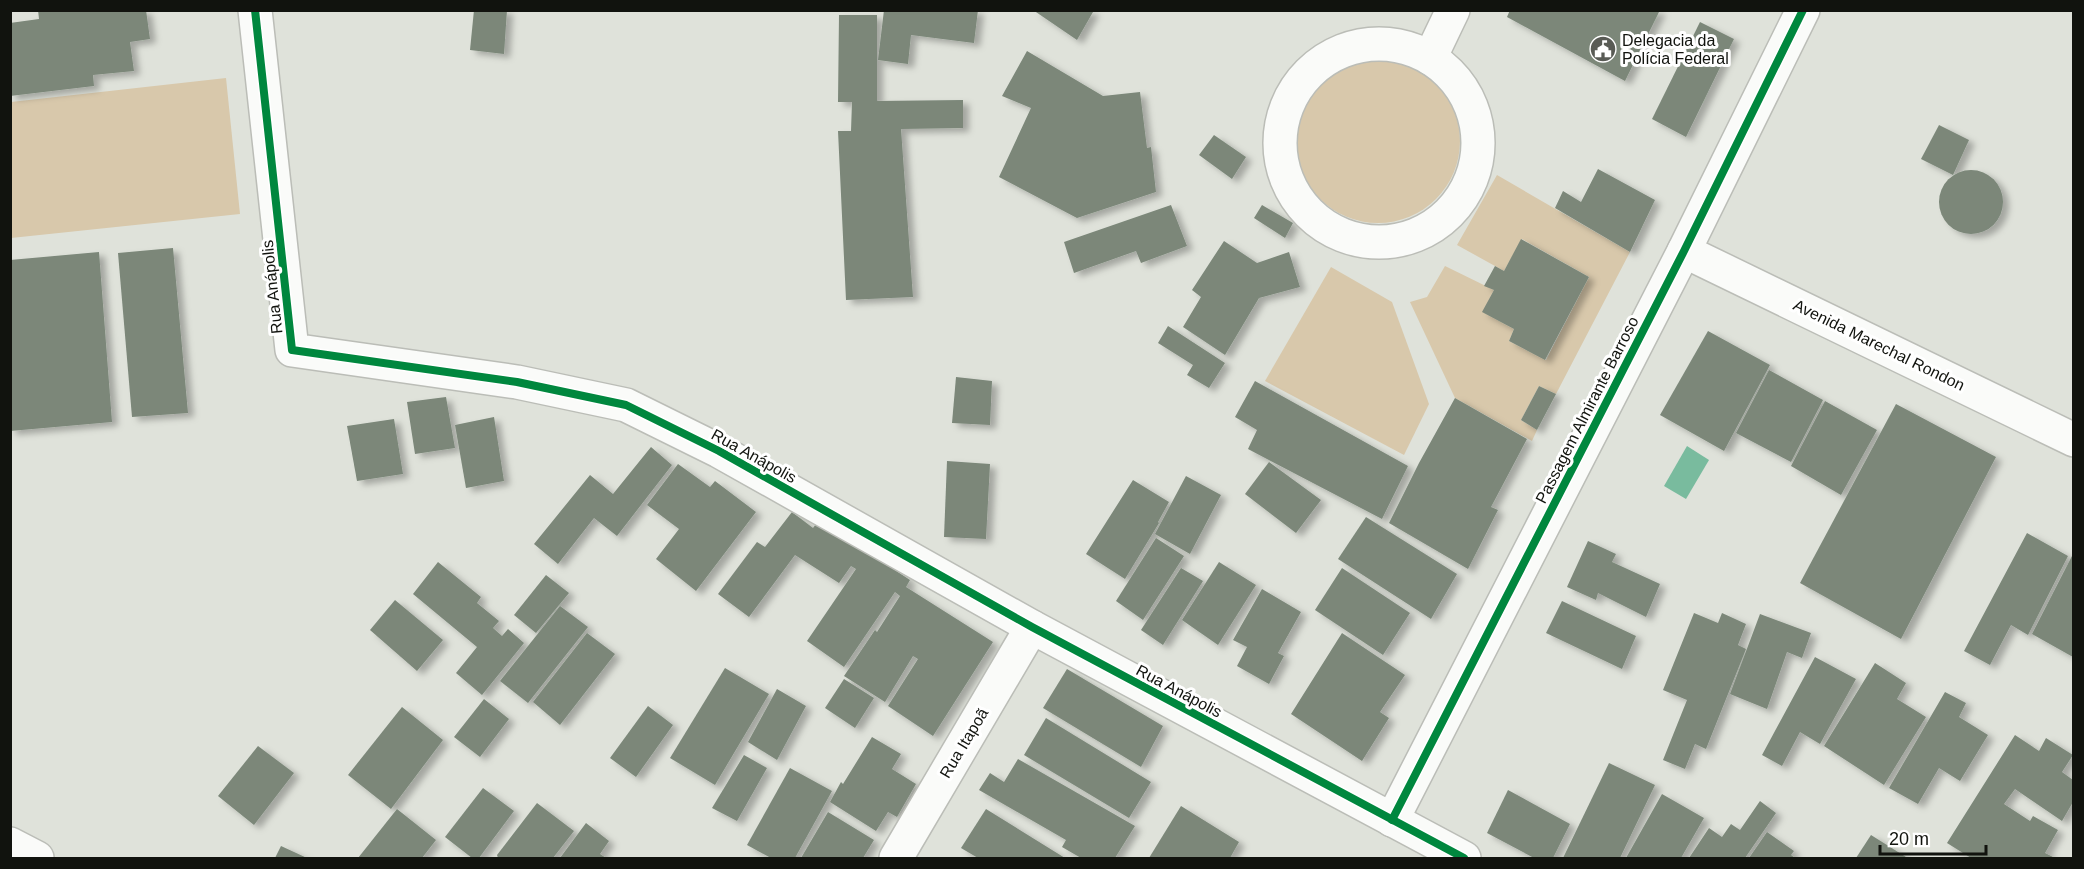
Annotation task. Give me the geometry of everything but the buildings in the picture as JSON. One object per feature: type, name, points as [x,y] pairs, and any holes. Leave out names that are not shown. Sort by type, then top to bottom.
[{"type":"street","name":"Rua Anápolis","points":[[255,10],[292,350],[517,382],[626,405],[719,451],[1032,627],[1464,858]]},
{"type":"street","points":[[1430,58],[1453,10]]},
{"type":"street","name":"Passagem Almirante Barroso","points":[[1392,820],[1684,251],[1803,10]]},
{"type":"street","points":[[1370,44],[1401,46],[1430,58],[1453,76],[1469,101],[1478,129],[1478,158],[1470,186],[1453,210],[1431,228],[1404,240],[1375,243],[1346,237],[1321,224],[1299,203],[1285,177],[1279,149],[1282,120],[1289,100],[1312,69],[1339,52],[1370,44]]},
{"type":"street","name":"Avenida Marechal Rondon","points":[[1684,251],[2073,440]]},
{"type":"street","name":"Rua Itapoã","points":[[896,858],[1032,627]]},
{"type":"street","points":[[10,844],[37,858]]},
{"type":"shaded area","points":[[1378,59],[1394,60],[1409,65],[1436,83],[1454,110],[1459,125],[1459,157],[1454,172],[1436,199],[1409,217],[1394,222],[1378,223],[1362,222],[1347,217],[1320,199],[1302,172],[1297,157],[1296,141],[1297,125],[1302,110],[1320,83],[1347,65],[1362,60]]},
{"type":"shaded area","points":[[226,78],[240,214],[11,238],[11,102]]},
{"type":"shaded area","points":[[1497,175],[1630,252],[1556,394],[1539,386],[1521,420],[1537,430],[1532,441],[1455,398],[1410,302],[1427,297],[1445,266],[1494,290],[1483,312],[1514,329],[1509,341],[1546,360],[1589,277],[1522,239],[1504,271],[1457,245]]},
{"type":"shaded area","points":[[1331,267],[1392,302],[1429,404],[1404,455],[1265,381]]},
{"type":"shaded area","points":[[1687,446],[1709,460],[1686,499],[1664,486]]},
{"type":"cycle path","points":[[255,10],[292,350],[517,382],[626,405],[719,451],[1032,627],[1464,858]]},
{"type":"cycle path","points":[[1392,820],[1684,251],[1803,10]]},
{"type":"place","name":"Delegacia da Polícia Federal","points":[[1603,49]]}]
